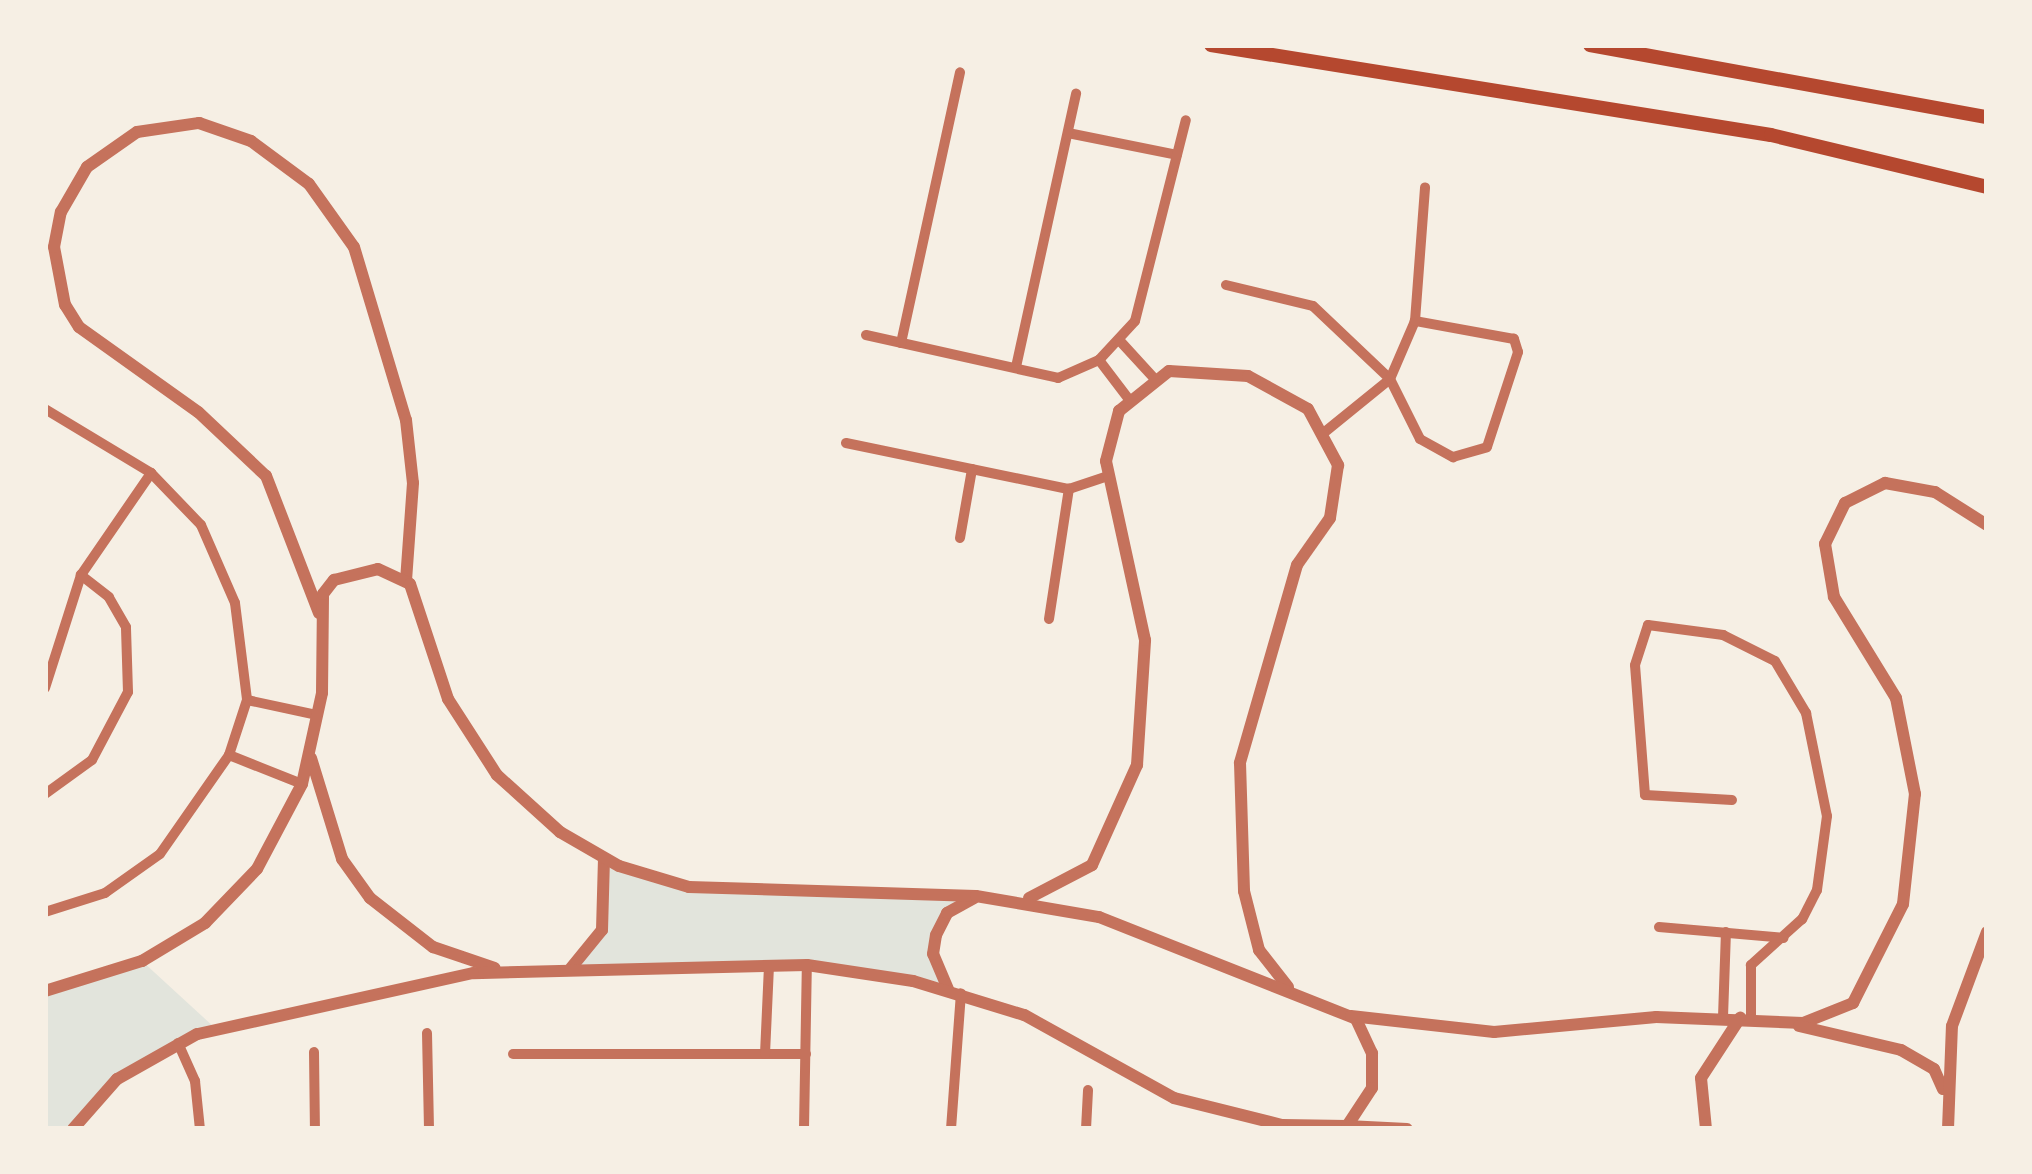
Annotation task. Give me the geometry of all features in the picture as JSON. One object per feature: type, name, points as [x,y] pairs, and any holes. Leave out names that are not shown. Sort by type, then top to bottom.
[{"type":"main road","points":[[1590,45],[1987,117]]},
{"type":"main road","points":[[1218,46],[1772,135],[1987,187]]},
{"type":"street","points":[[902,343],[960,72]]},
{"type":"street","points":[[1016,368],[1076,93]]},
{"type":"street","points":[[866,335],[1058,378],[1099,360],[1135,321],[1186,120]]},
{"type":"street","points":[[322,624],[266,476],[198,412],[79,327],[65,305],[54,247],[61,212],[87,167],[137,132],[172,122],[226,128],[309,184],[354,247],[406,420],[413,483],[406,581],[448,699],[496,775],[604,858],[689,887],[1018,900],[1152,934],[1351,1016],[1494,1032],[1723,1017],[1787,1023],[1921,1059],[1948,1100]]},
{"type":"street","points":[[1068,132],[1177,155]]},
{"type":"street","points":[[1326,431],[1390,379],[1415,321],[1424,186]]},
{"type":"street","points":[[1226,285],[1313,306],[1390,379],[1420,439],[1453,457],[1487,447],[1518,352],[1514,338],[1415,321]]},
{"type":"street","points":[[1120,341],[1152,377]]},
{"type":"street","points":[[1099,360],[1128,398]]},
{"type":"street","points":[[1018,900],[1056,892],[1092,865],[1137,765],[1145,640],[1108,476],[1110,435],[1128,398],[1152,377],[1189,367],[1248,376],[1293,398],[1326,431],[1337,494],[1297,564],[1240,763],[1239,857],[1254,934],[1268,966],[1298,995]]},
{"type":"street","points":[[46,413],[151,473],[189,510],[222,563],[248,700],[229,755],[160,854],[106,892],[46,908]]},
{"type":"street","points":[[846,443],[1069,489],[1108,476]]},
{"type":"street","points":[[960,538],[972,469]]},
{"type":"street","points":[[45,688],[80,575],[151,473]]},
{"type":"street","points":[[1787,1023],[1824,1019],[1861,992],[1897,922],[1913,850],[1901,712],[1829,584],[1832,525],[1858,493],[1898,483],[1934,492],[1987,525]]},
{"type":"street","points":[[1049,618],[1069,489]]},
{"type":"street","points":[[45,991],[128,967],[205,922],[256,869],[302,784],[317,715],[322,624],[334,580],[378,568],[406,581]]},
{"type":"street","points":[[45,794],[92,760],[128,692],[126,627],[110,597],[80,575]]},
{"type":"street","points":[[1706,1129],[1701,1078],[1746,1019],[1751,965],[1785,938],[1816,890],[1827,816],[1806,714],[1776,661],[1723,635],[1648,625],[1635,665],[1645,796],[1732,800]]},
{"type":"street","points":[[248,700],[317,715]]},
{"type":"street","points":[[309,751],[342,860],[370,898],[432,947],[504,972]]},
{"type":"street","points":[[229,755],[302,784]]},
{"type":"street","points":[[570,968],[602,930],[604,858]]},
{"type":"street","points":[[951,1129],[954,991],[933,954],[936,936],[948,913],[976,896]]},
{"type":"street","points":[[1658,927],[1785,938]]},
{"type":"street","points":[[1723,1017],[1726,932]]},
{"type":"street","points":[[1948,1129],[1952,1026],[1987,932]]},
{"type":"street","points":[[804,1129],[807,964]]},
{"type":"street","points":[[73,1129],[99,1094],[178,1043],[295,1006],[504,972],[807,964],[954,991],[1220,1115],[1407,1129]]},
{"type":"street","points":[[765,1054],[769,965]]},
{"type":"street","points":[[1347,1126],[1372,1088],[1372,1053],[1351,1016]]},
{"type":"street","points":[[427,1033],[429,1129]]},
{"type":"street","points":[[178,1043],[198,1095],[200,1129]]},
{"type":"street","points":[[314,1052],[314,1129]]},
{"type":"street","points":[[514,1054],[806,1054]]},
{"type":"street","points":[[1086,1129],[1088,1090]]},
{"type":"shaded area","points":[[604,858],[689,887],[976,896],[948,913],[933,954],[948,989],[777,964],[571,968],[602,923]]},
{"type":"shaded area","points":[[142,961],[215,1028],[134,1066],[73,1129],[45,1129],[45,988]]}]
